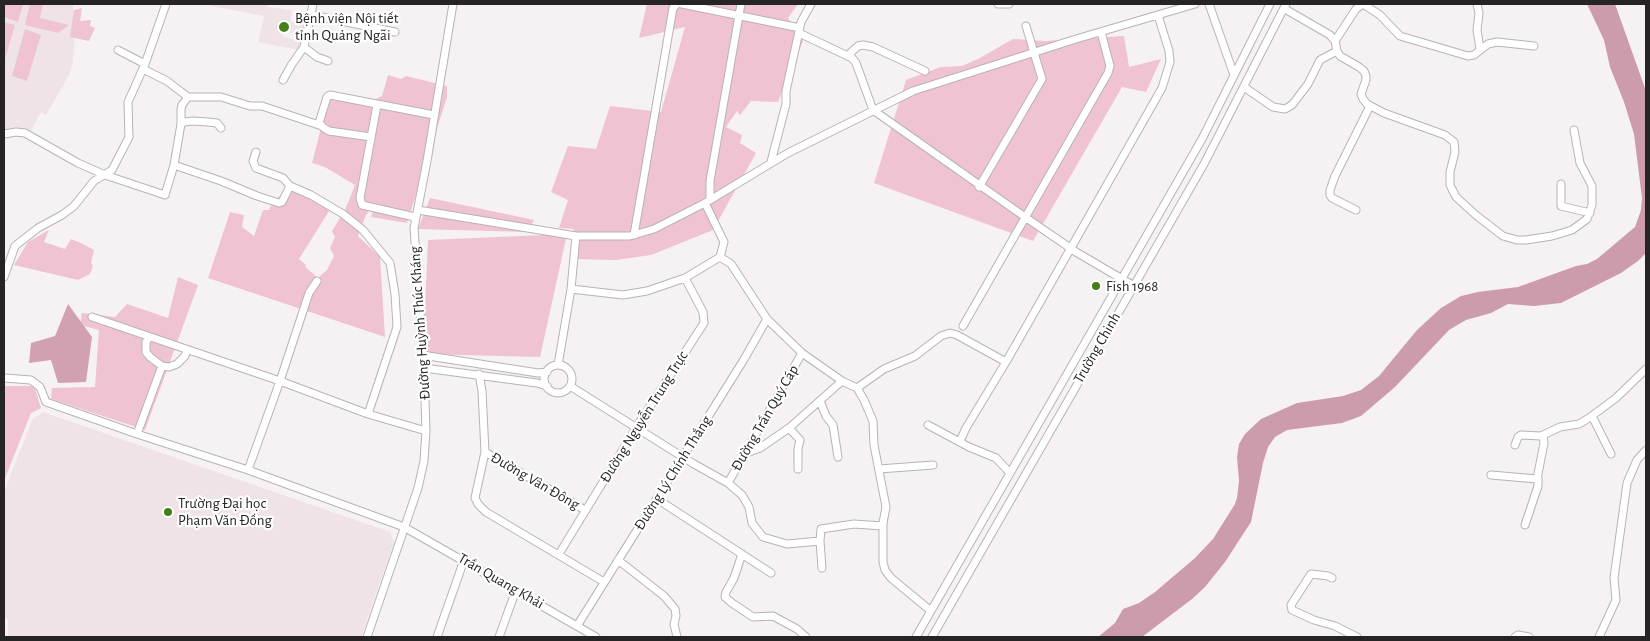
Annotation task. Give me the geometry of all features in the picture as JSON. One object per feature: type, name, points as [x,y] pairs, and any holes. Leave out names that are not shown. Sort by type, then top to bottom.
[{"type":"street","points":[[4,277],[15,246],[38,228],[68,211],[94,181],[112,170],[129,136],[128,102],[144,67],[166,4]]},
{"type":"street","points":[[283,80],[304,47],[313,4]]},
{"type":"street","name":"Đường Huỳnh Thúc Kháng","points":[[367,637],[418,488],[424,461],[426,432],[424,368],[414,228],[453,4]]},
{"type":"street","points":[[634,235],[673,8],[677,4]]},
{"type":"street","points":[[682,4],[738,14],[799,30],[847,56],[856,63],[873,110],[979,187],[1070,248],[1134,286]]},
{"type":"street","points":[[571,289],[623,295],[647,291],[685,278],[720,257],[724,242],[708,201],[741,4]]},
{"type":"street","points":[[771,162],[786,104],[786,91],[801,22],[811,4]]},
{"type":"street","points":[[998,4],[1009,4]]},
{"type":"street","points":[[377,105],[360,198],[362,205],[576,236],[634,235],[654,229],[708,201],[771,162],[873,110],[913,92],[1195,4]]},
{"type":"street","points":[[1209,4],[1234,76]]},
{"type":"street","name":"Trường Chinh","points":[[916,637],[1202,139],[1270,4]]},
{"type":"street","points":[[1335,41],[1356,9],[1362,4],[1376,12],[1394,32],[1404,38],[1470,56],[1488,44],[1497,42],[1534,46]]},
{"type":"street","points":[[1477,4],[1479,13],[1477,30],[1480,49]]},
{"type":"street","points":[[1286,6],[1335,41],[1340,56],[1364,71],[1366,80],[1361,94],[1370,106],[1451,139],[1454,142],[1456,152],[1450,172],[1450,185],[1456,197],[1503,236],[1517,240],[1526,240],[1560,234],[1581,224],[1586,219],[1590,212],[1592,186],[1580,163],[1574,130]]},
{"type":"street","name":"Trường Chinh","points":[[932,637],[1204,164],[1286,6]]},
{"type":"street","points":[[312,15],[395,32]]},
{"type":"street","points":[[960,441],[1160,93],[1167,76],[1170,57],[1158,15]]},
{"type":"street","points":[[979,187],[1042,79],[1026,26]]},
{"type":"street","points":[[962,326],[1108,72],[1110,66],[1101,32]]},
{"type":"street","points":[[847,56],[858,46],[873,46],[925,71]]},
{"type":"street","points":[[304,47],[317,57],[328,60]]},
{"type":"street","points":[[118,50],[167,80],[188,97],[221,97],[250,106],[262,106],[329,130],[371,137]]},
{"type":"street","points":[[1244,87],[1273,107],[1286,109],[1308,84],[1320,60],[1337,51]]},
{"type":"street","points":[[322,126],[319,123],[325,101],[330,96],[434,115]]},
{"type":"street","points":[[4,134],[25,133],[78,163],[105,175],[165,195],[174,166],[182,124],[181,109],[188,97]]},
{"type":"street","points":[[1356,210],[1332,198],[1330,190],[1335,176],[1370,106]]},
{"type":"street","points":[[182,124],[193,121],[208,122],[217,123],[221,128]]},
{"type":"street","points":[[256,152],[253,161],[254,166],[283,178],[290,186],[332,206],[363,230],[390,263],[395,294],[397,327],[368,414]]},
{"type":"street","points":[[174,166],[279,203],[282,202],[290,186]]},
{"type":"street","points":[[1561,184],[1561,206],[1590,212]]},
{"type":"street","points":[[558,365],[571,289],[576,236]]},
{"type":"street","points":[[720,257],[731,264],[766,319],[802,353],[842,381],[857,388],[870,410],[873,421],[874,445],[886,507],[882,555],[886,570],[891,578],[931,611]]},
{"type":"street","name":"Đường Nguyễn Trung Trực","points":[[559,554],[636,428],[704,323],[703,312],[685,278]]},
{"type":"street","points":[[248,470],[309,293],[317,281]]},
{"type":"street","points":[[92,317],[280,381],[368,414],[426,432]]},
{"type":"street","name":"Đường Lý Chính Thắng","points":[[577,626],[743,361],[766,319]]},
{"type":"street","points":[[857,388],[884,369],[915,356],[941,336],[950,334],[957,335],[1006,362]]},
{"type":"street","points":[[149,337],[146,342],[146,352],[162,366],[169,367],[177,364],[185,356],[187,350]]},
{"type":"street","name":"Đường Trần Quý Cáp","points":[[728,482],[802,353]]},
{"type":"street","points":[[422,355],[538,373],[547,372]]},
{"type":"street","points":[[558,365],[564,366],[572,375],[570,386],[567,390],[557,393],[547,386],[544,378],[553,366],[558,365]]},
{"type":"street","points":[[137,434],[162,366]]},
{"type":"street","points":[[424,368],[479,374],[547,386]]},
{"type":"street","points":[[1514,445],[1521,435],[1543,435],[1560,427],[1579,424],[1616,398],[1646,369]]},
{"type":"street","points":[[479,374],[486,452],[476,498],[478,504],[486,512],[604,582]]},
{"type":"street","name":"Trần Quang Khải","points":[[4,378],[31,380],[40,387],[46,402],[248,470],[404,526],[596,637]]},
{"type":"street","points":[[744,454],[760,448],[789,428],[842,381]]},
{"type":"street","points":[[570,386],[683,457],[728,482],[742,495],[749,507],[752,523],[763,537],[787,544],[820,541]]},
{"type":"street","points":[[820,401],[826,416],[833,425],[838,457]]},
{"type":"street","points":[[1592,416],[1611,454]]},
{"type":"street","points":[[928,425],[969,447],[996,458],[1011,471],[1024,475]]},
{"type":"street","points":[[789,428],[800,440],[798,469]]},
{"type":"street","points":[[1525,525],[1538,486],[1544,443],[1543,435]]},
{"type":"street","points":[[1599,637],[1616,600],[1614,578],[1627,483],[1637,460],[1646,450]]},
{"type":"street","name":"Đường Vân Đông","points":[[486,452],[585,510]]},
{"type":"street","points":[[879,469],[933,465]]},
{"type":"street","points":[[1491,475],[1536,480],[1538,478]]},
{"type":"street","points":[[657,499],[770,573]]},
{"type":"street","points":[[822,568],[821,529],[854,524],[883,526]]},
{"type":"street","points":[[742,554],[725,597],[753,617],[773,616],[797,629],[806,637]]},
{"type":"street","points":[[437,637],[464,560]]},
{"type":"street","points":[[618,560],[664,596],[675,610],[674,624],[678,637]]},
{"type":"street","points":[[1332,578],[1311,574],[1290,606],[1292,610],[1314,620],[1335,626],[1357,637]]},
{"type":"street","points":[[500,637],[516,590]]},
{"type":"street","points":[[1515,637],[1518,635],[1528,637]]},
{"type":"shaded area","points":[[4,4],[73,4],[75,31],[73,62],[69,75],[46,115],[41,112],[29,134],[4,133]]},
{"type":"shaded area","points":[[4,4],[23,4],[18,22],[4,17]]},
{"type":"shaded area","points":[[30,4],[43,4],[40,18],[69,25],[58,33],[25,25]]},
{"type":"shaded area","name":"Bệnh viện Nội tiết tỉnh Quảng Ngãi","points":[[211,4],[268,4],[268,7],[292,10],[290,22],[306,25],[304,35],[284,31],[283,37],[301,41],[299,50],[258,42],[264,16],[211,6]]},
{"type":"shaded area","points":[[647,4],[798,4],[788,18],[803,41],[778,102],[751,101],[740,115],[737,111],[726,127],[742,135],[740,143],[756,153],[713,230],[651,255],[616,260],[578,259],[571,246],[574,229],[559,228],[568,200],[551,192],[568,146],[596,149],[610,106],[661,112],[685,27],[639,38]]},
{"type":"shaded area","points":[[1587,4],[1615,4],[1646,91],[1646,253],[1621,273],[1561,303],[1534,306],[1508,304],[1491,313],[1466,320],[1449,330],[1395,387],[1361,416],[1342,423],[1287,430],[1275,437],[1268,447],[1263,463],[1251,522],[1225,562],[1205,587],[1142,637],[1098,637],[1115,623],[1123,609],[1139,603],[1155,592],[1195,558],[1213,539],[1237,498],[1239,481],[1237,457],[1239,444],[1245,434],[1261,419],[1297,403],[1343,396],[1361,390],[1379,376],[1417,330],[1441,308],[1461,296],[1518,287],[1576,266],[1587,264],[1597,259],[1635,227],[1641,210],[1642,198],[1634,134],[1610,67],[1604,40]]},
{"type":"shaded area","points":[[82,8],[80,21],[91,20],[90,26],[95,28],[89,41],[70,37],[74,10]]},
{"type":"shaded area","points":[[4,22],[15,25],[4,62]]},
{"type":"shaded area","points":[[25,29],[41,35],[27,81],[12,76]]},
{"type":"shaded area","points":[[1124,36],[1129,67],[1161,59],[1146,92],[1122,87],[1033,241],[874,183],[906,80],[941,67],[962,66],[1013,39],[1045,41]]},
{"type":"shaded area","points":[[388,75],[401,79],[406,76],[447,86],[447,97],[407,223],[371,217],[373,211],[370,210],[366,215],[358,236],[380,257],[385,337],[208,278],[230,212],[244,215],[242,227],[254,236],[263,210],[269,210],[273,202],[291,186],[331,208],[299,259],[318,278],[327,270],[334,256],[330,248],[335,237],[332,231],[345,210],[355,185],[325,167],[312,163],[329,97],[365,101],[376,99],[382,96]]},
{"type":"shaded area","points":[[430,198],[534,220],[528,232],[418,229]]},
{"type":"shaded area","points":[[49,230],[44,242],[65,249],[71,239],[94,250],[91,263],[93,266],[90,274],[78,280],[14,265],[28,242]]},
{"type":"shaded area","points":[[567,234],[540,357],[423,354],[428,240]]},
{"type":"shaded area","points":[[178,277],[198,285],[145,430],[51,399],[52,388],[95,387],[99,330],[80,325],[82,313],[115,317],[127,304],[168,318]]},
{"type":"shaded area","points":[[68,304],[92,337],[86,382],[58,383],[51,360],[29,363],[31,343],[55,336]]},
{"type":"shaded area","points":[[4,386],[34,386],[41,408],[31,413],[4,481]]},
{"type":"shaded area","name":"Trường Đại học Phạm Văn Đồng","points":[[43,412],[390,532],[394,542],[361,637],[8,637],[8,619],[4,618],[4,492],[32,420]]},
{"type":"place","name":"Bệnh viện Nội tiết tỉnh Quảng Ngãi","points":[[284,27]]},
{"type":"place","name":"Fish 1968","points":[[1096,286]]},
{"type":"place","name":"Trường Đại học Phạm Văn Đồng","points":[[168,512]]}]
